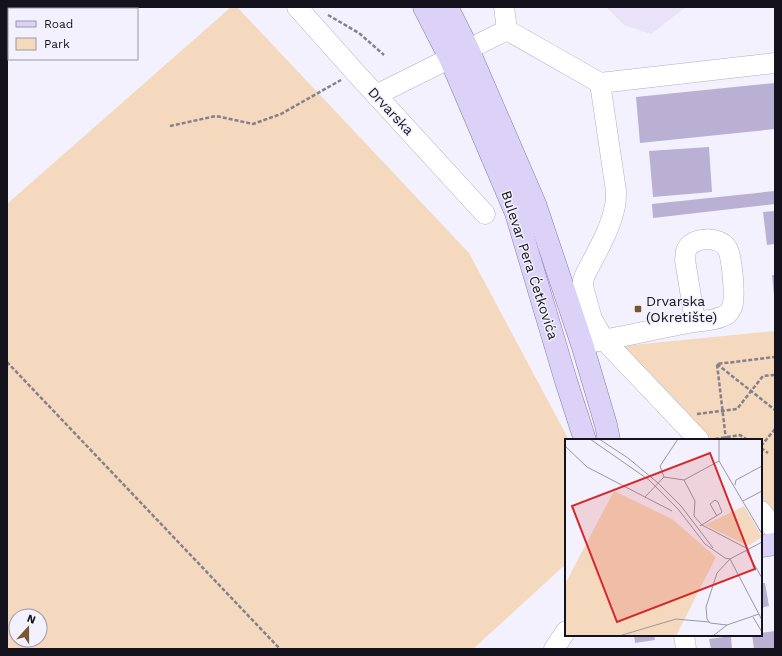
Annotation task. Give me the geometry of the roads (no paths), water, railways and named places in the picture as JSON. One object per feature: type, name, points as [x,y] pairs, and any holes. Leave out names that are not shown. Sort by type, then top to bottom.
[{"type":"main road","name":"Bulevar Pera Ćetkovića","points":[[424,7],[459,54],[535,204],[582,344],[609,439]]},
{"type":"main road","name":"Bulevar Pera Ćetkovića","points":[[447,7],[459,54],[516,213],[585,439]]},
{"type":"main road","points":[[762,546],[775,544]]},
{"type":"street","points":[[504,7],[507,30]]},
{"type":"street","name":"Drvarska","points":[[302,12],[485,214]]},
{"type":"street","points":[[376,95],[507,30]]},
{"type":"street","points":[[507,30],[600,83],[775,63]]},
{"type":"street","points":[[600,83],[616,191],[616,205],[605,238],[583,281],[583,287],[592,319],[604,340],[677,417],[705,439]]},
{"type":"street","points":[[582,344],[695,321]]},
{"type":"street","points":[[762,512],[775,530]]},
{"type":"street","points":[[554,649],[565,632]]},
{"type":"street","points":[[684,636],[686,649]]},
{"type":"place","name":"Drvarska (Okretište)","points":[[638,309]]}]
